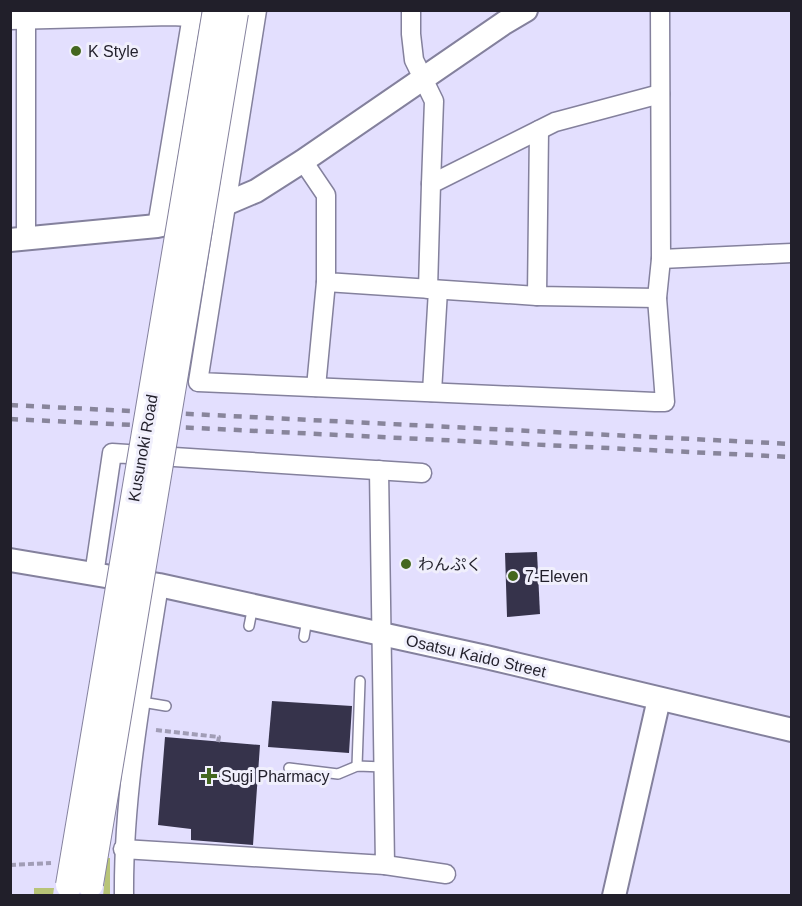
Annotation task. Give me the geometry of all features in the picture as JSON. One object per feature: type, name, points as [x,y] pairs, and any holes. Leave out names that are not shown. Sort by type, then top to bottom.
[{"type":"main road","name":"Kusunoki Road","points":[[79,885],[236,11]]},
{"type":"street","points":[[411,10],[414,60],[434,101],[431,184],[432,392]]},
{"type":"street","points":[[157,226],[192,14],[21,17],[18,239],[157,226],[190,219],[256,191],[504,22],[526,10]]},
{"type":"street","points":[[236,11],[226,204],[198,382],[665,402],[657,298],[661,259],[660,10]]},
{"type":"street","points":[[431,184],[555,122],[660,94]]},
{"type":"street","points":[[537,296],[539,130]]},
{"type":"street","points":[[303,161],[326,195],[326,282],[316,387]]},
{"type":"street","points":[[661,259],[792,253]]},
{"type":"street","points":[[326,282],[537,296],[657,298]]},
{"type":"street","points":[[94,575],[112,453],[422,473]]},
{"type":"street","points":[[379,470],[385,865]]},
{"type":"street","name":"Osatsu Kaido Street","points":[[10,560],[159,585],[251,616],[306,628],[381,635],[486,657],[792,730]]},
{"type":"street","points":[[124,896],[123,849],[159,585]]},
{"type":"street","points":[[614,896],[659,699]]},
{"type":"street","points":[[123,849],[282,854],[447,874]]},
{"type":"lane","points":[[357,766],[360,681]]},
{"type":"lane","points":[[142,702],[166,706]]},
{"type":"lane","points":[[289,768],[338,774],[357,766],[384,767]]},
{"type":"path","points":[[156,730],[219,737],[218,742]]},
{"type":"green space","points":[[107,858],[110,858],[110,895],[103,896]]},
{"type":"green space","points":[[34,888],[54,888],[53,895],[34,895]]},
{"type":"building","points":[[537,552],[540,614],[507,617],[505,553]]},
{"type":"building","points":[[272,701],[352,706],[349,753],[268,747]]},
{"type":"building","points":[[165,737],[260,745],[253,845],[191,840],[191,829],[158,825]]},
{"type":"railway","points":[[10,405],[792,444]]},
{"type":"railway","points":[[10,419],[792,457]]},
{"type":"place","name":"K Style","points":[[76,51]]},
{"type":"place","name":"わんぷく","points":[[406,564]]},
{"type":"place","name":"7-Eleven","points":[[513,576]]},
{"type":"place","name":"Sugi Pharmacy","points":[[209,776]]}]
